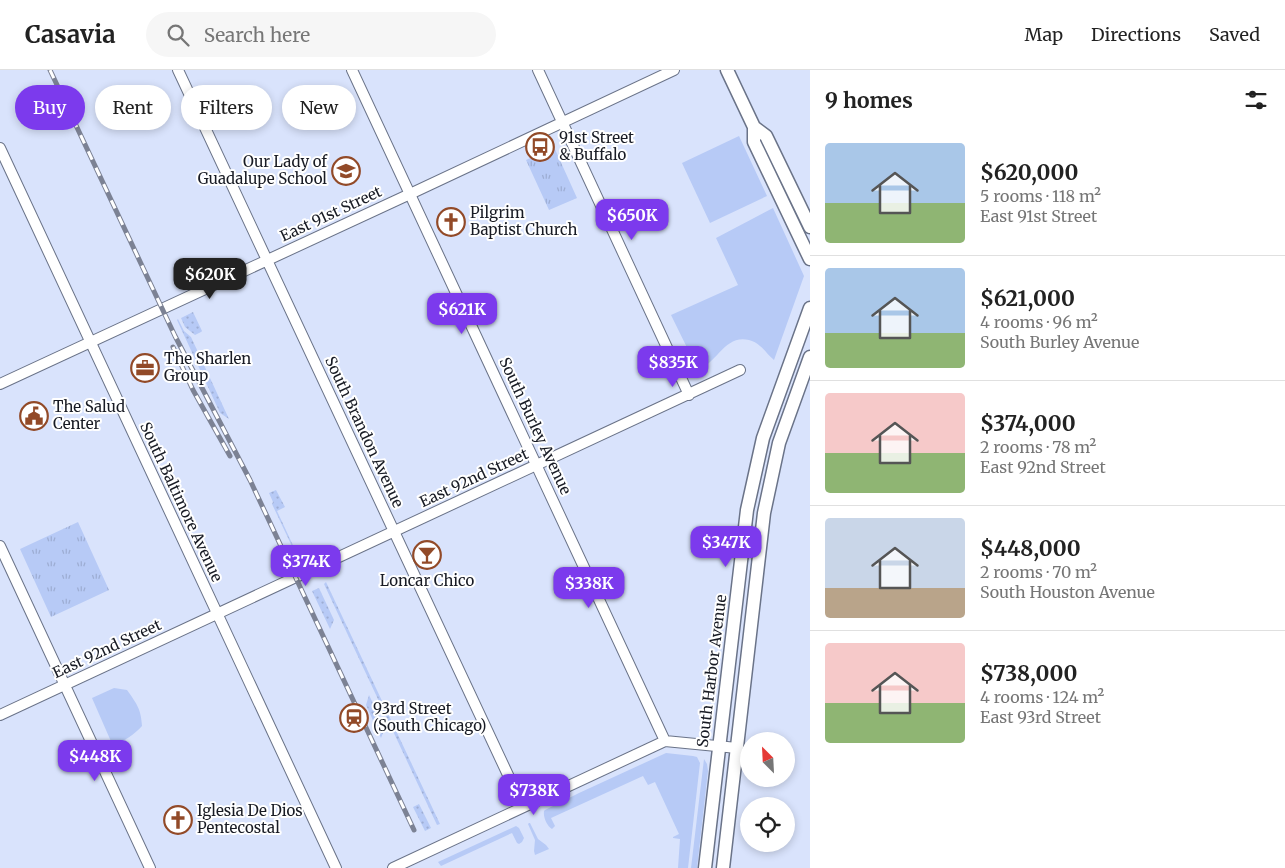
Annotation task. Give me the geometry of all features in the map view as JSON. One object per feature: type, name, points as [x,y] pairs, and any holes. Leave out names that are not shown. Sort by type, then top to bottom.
[{"type":"main road","points":[[727,70],[754,127],[754,142],[810,259]]},
{"type":"main road","points":[[754,127],[766,136],[805,210],[810,227]]},
{"type":"main road","name":"South Harbor Avenue","points":[[705,868],[747,510],[752,483],[763,438],[810,308]]},
{"type":"main road","points":[[723,868],[764,513],[779,443],[810,357]]},
{"type":"street","name":"South Brandon Avenue","points":[[178,70],[523,807]]},
{"type":"street","name":"South Burley Avenue","points":[[352,70],[665,741]]},
{"type":"street","points":[[538,70],[689,394]]},
{"type":"street","name":"East 91st Street","points":[[0,384],[674,70]]},
{"type":"street","name":"South Baltimore Avenue","points":[[0,148],[336,868]]},
{"type":"street","name":"East 92nd Street","points":[[0,715],[740,370]]},
{"type":"street","points":[[0,546],[150,868]]},
{"type":"street","points":[[392,868],[665,741],[737,748]]},
{"type":"green space","points":[[739,136],[767,196],[710,223],[682,163]]},
{"type":"green space","points":[[554,147],[577,198],[549,210],[526,160]]},
{"type":"green space","points":[[773,208],[804,276],[774,360],[756,343],[741,339],[727,345],[711,362],[698,370],[671,315],[738,285],[716,238]]},
{"type":"green space","points":[[193,312],[202,331],[195,335],[185,327],[181,318]]},
{"type":"green space","points":[[178,319],[184,331],[191,337],[229,419],[220,413]]},
{"type":"green space","points":[[276,490],[285,507],[277,511],[297,557],[272,504],[269,493]]},
{"type":"green space","points":[[78,522],[109,590],[51,617],[20,549]]},
{"type":"green space","points":[[326,582],[440,824],[437,825],[324,584]]},
{"type":"green space","points":[[319,588],[334,620],[330,629],[312,591]]},
{"type":"green space","points":[[114,688],[127,690],[138,707],[142,726],[129,737],[113,746],[92,698]]},
{"type":"green space","points":[[369,695],[385,728],[381,738],[366,705]]},
{"type":"green space","points":[[666,753],[697,757],[700,763],[688,868],[678,868],[680,839],[673,837],[679,834],[655,782],[648,785],[643,776],[551,818],[555,826],[552,829],[547,824],[544,816],[545,810]]},
{"type":"green space","points":[[704,759],[708,771],[697,868],[691,868]]},
{"type":"green space","points":[[419,804],[431,828],[425,831],[413,807]]},
{"type":"green space","points":[[529,823],[538,839],[549,849],[535,855],[535,840]]},
{"type":"green space","points":[[516,826],[524,838],[519,844],[512,833],[441,866],[438,862]]},
{"type":"railway","points":[[50,70],[175,336],[250,480],[414,830]]},
{"type":"railway","points":[[173,347],[193,390],[230,456]]},
{"type":"place","name":"91st Street & Buffalo","points":[[540,147]]},
{"type":"place","name":"Our Lady of Guadalupe School","points":[[346,171]]},
{"type":"place","name":"Pilgrim Baptist Church","points":[[451,222]]},
{"type":"place","name":"The Sharlen Group","points":[[145,368]]},
{"type":"place","name":"The Salud Center","points":[[34,416]]},
{"type":"place","name":"Loncar Chico","points":[[427,555]]},
{"type":"place","name":"93rd Street (South Chicago)","points":[[354,718]]},
{"type":"place","name":"Iglesia De Dios Pentecostal","points":[[178,820]]}]
